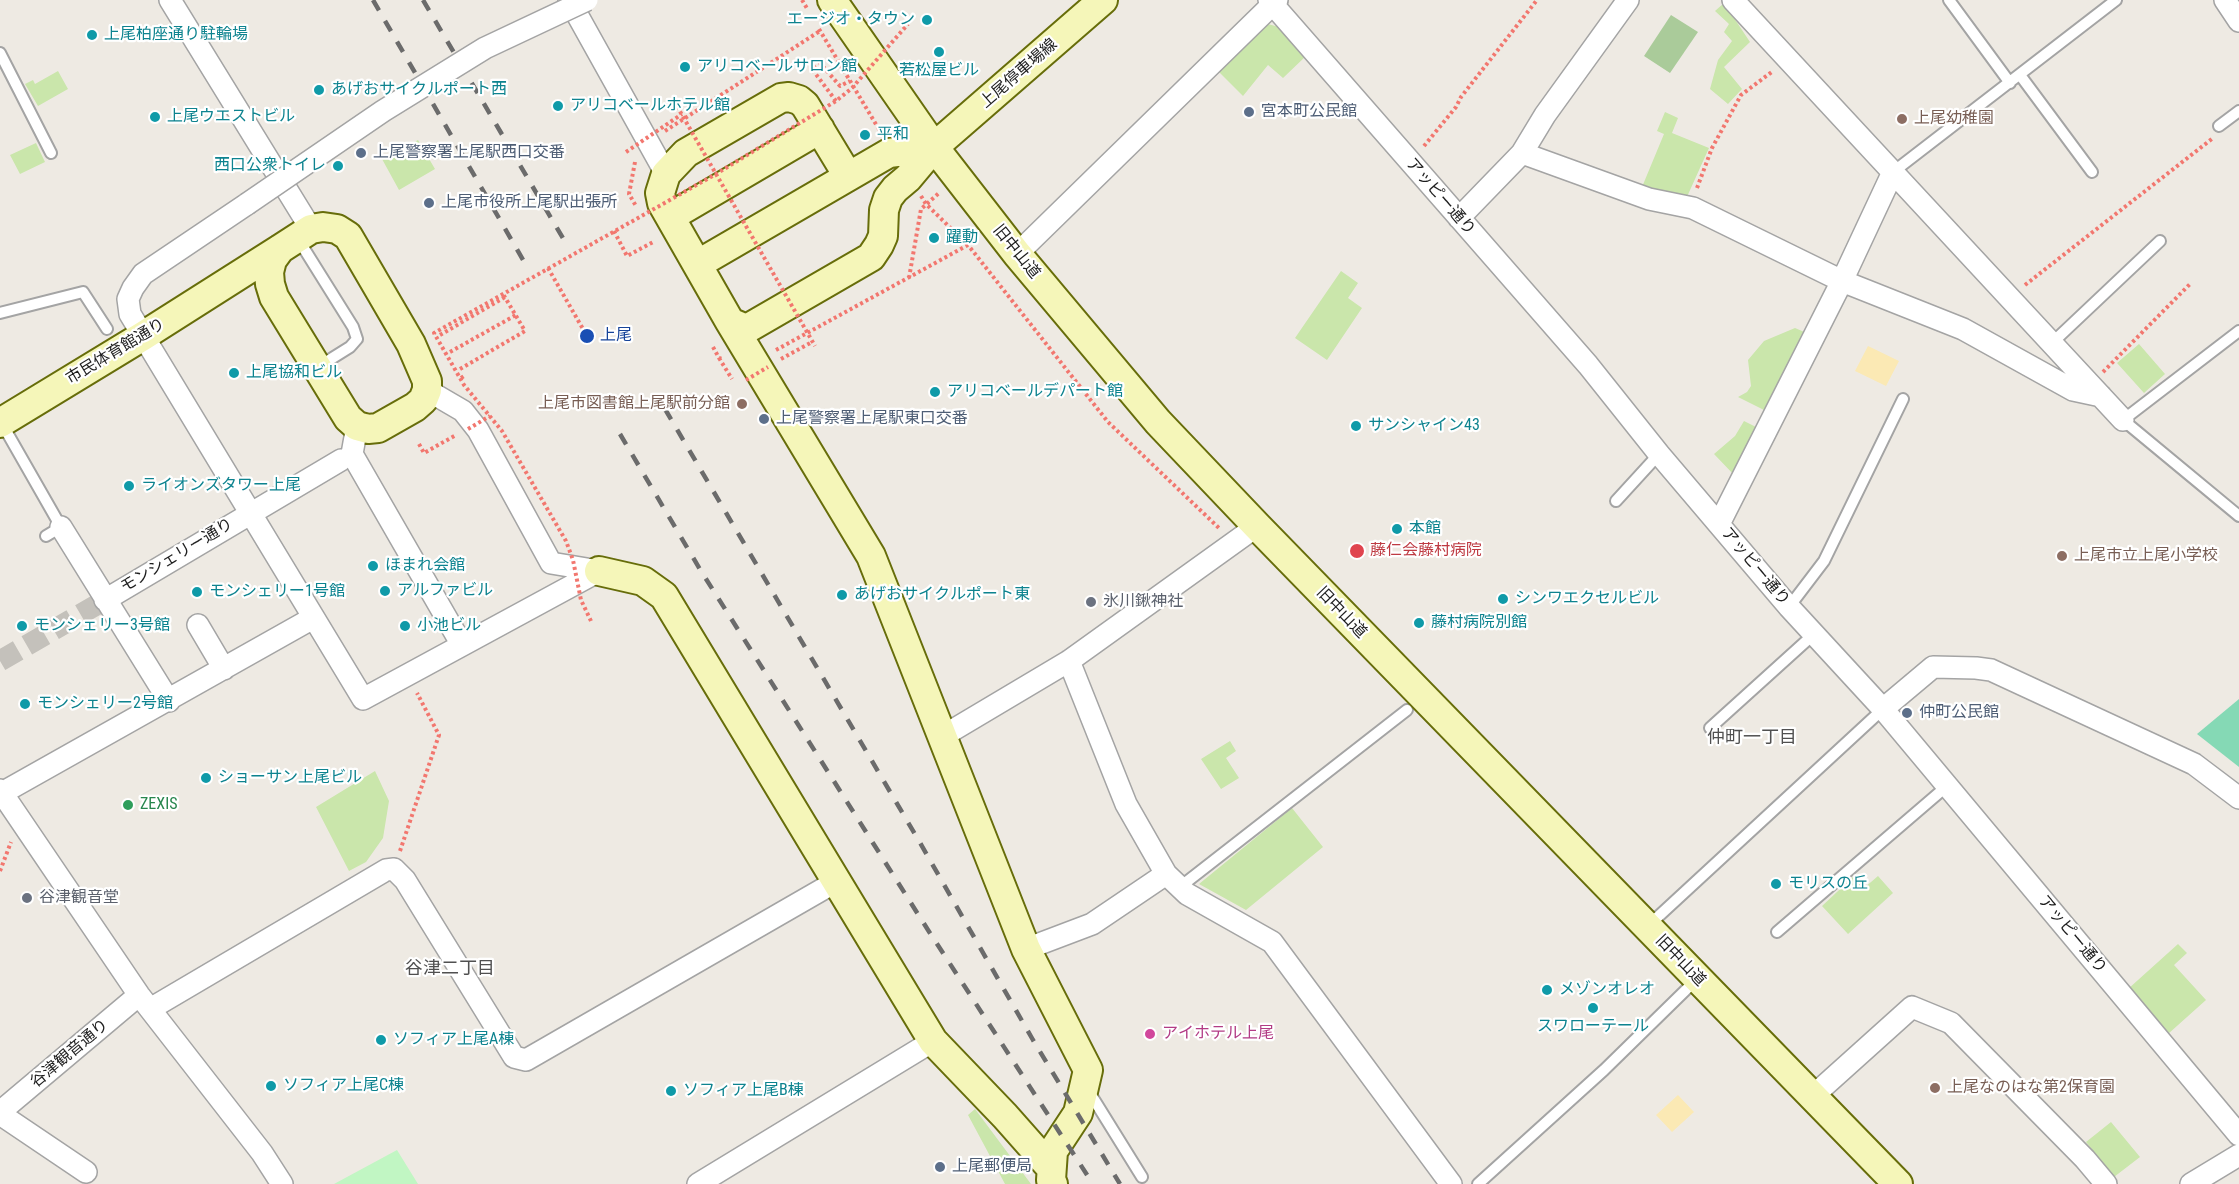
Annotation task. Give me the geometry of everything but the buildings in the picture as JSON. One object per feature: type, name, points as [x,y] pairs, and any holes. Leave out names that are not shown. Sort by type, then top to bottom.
[{"type":"street","points":[[170,0],[296,239]]},
{"type":"street","points":[[570,0],[666,174]]},
{"type":"street","points":[[587,0],[485,48],[383,111],[143,274],[128,299],[130,314],[363,699],[599,571]]},
{"type":"street","name":"旧中山道","points":[[832,0],[934,147],[1017,254],[1158,422],[1898,1184]]},
{"type":"street","name":"上尾停車場線","points":[[730,322],[744,328],[750,327],[871,256],[883,236],[884,210],[888,198],[934,147],[1103,0]]},
{"type":"street","points":[[1458,218],[1522,153],[1545,115],[1628,0]]},
{"type":"street","points":[[1733,0],[2123,420]]},
{"type":"street","points":[[2225,0],[2239,21]]},
{"type":"street","points":[[1017,254],[1273,1]]},
{"type":"street","name":"アッピー通り","points":[[1273,1],[1410,163],[1588,365],[1659,454],[1789,607],[1883,709],[2239,1135]]},
{"type":"street","points":[[848,176],[806,105],[789,97],[781,98],[686,153],[666,174],[660,193],[670,217],[730,322],[871,556],[1026,949],[1088,1070],[1078,1113],[1053,1151],[1052,1176]]},
{"type":"street","points":[[670,217],[820,129]]},
{"type":"street","points":[[698,264],[889,153],[934,147]]},
{"type":"street","points":[[1522,153],[1649,199],[1693,208],[1842,281],[1963,328],[2073,390],[2095,390]]},
{"type":"street","points":[[1719,524],[1842,281],[1893,172]]},
{"type":"street","points":[[231,280],[242,279],[254,282],[264,286],[274,297],[348,418],[357,426],[368,429],[378,428],[423,400],[427,390],[424,371],[411,344],[348,236],[338,229],[323,227],[296,239],[272,260],[269,272],[274,297]]},
{"type":"street","name":"市民体育館通り","points":[[0,422],[143,336],[296,239]]},
{"type":"street","points":[[427,390],[463,411],[478,430],[551,563],[643,581],[664,596],[933,1041],[1005,1116],[1052,1176]]},
{"type":"street","points":[[357,426],[352,454],[462,645]]},
{"type":"street","name":"モンシェリー通り","points":[[105,600],[341,460]]},
{"type":"street","points":[[943,736],[1069,660],[1257,526]]},
{"type":"street","points":[[53,531],[105,600],[169,701]]},
{"type":"street","points":[[282,1184],[262,1153],[145,1002],[1,792],[169,701],[313,618]]},
{"type":"street","points":[[198,625],[224,669]]},
{"type":"street","points":[[1069,660],[1126,804],[1173,881],[1187,894],[1272,942],[1451,1184]]},
{"type":"street","points":[[1883,709],[1932,667],[1991,670],[2194,764],[2239,798]]},
{"type":"street","points":[[394,869],[405,880],[514,1057],[526,1060],[837,881]]},
{"type":"street","name":"谷津観音通り","points":[[0,1113],[145,1002],[386,870],[394,869]]},
{"type":"street","points":[[1026,949],[1092,924],[1173,881]]},
{"type":"street","points":[[1813,1096],[1912,1007],[1951,1023],[2085,1159],[2099,1182]]},
{"type":"street","points":[[698,1184],[933,1041]]},
{"type":"street","points":[[0,1113],[86,1172]]},
{"type":"street","points":[[2191,1184],[2239,1155]]},
{"type":"lane","points":[[1949,0],[2010,83]]},
{"type":"lane","points":[[1893,172],[2116,0]]},
{"type":"lane","points":[[0,53],[51,153]]},
{"type":"lane","points":[[2020,75],[2092,172]]},
{"type":"lane","points":[[2219,126],[2239,111]]},
{"type":"lane","points":[[296,239],[352,327],[357,339],[350,347],[318,367]]},
{"type":"lane","points":[[2052,343],[2160,241]]},
{"type":"lane","points":[[0,313],[83,292],[107,329]]},
{"type":"lane","points":[[2239,331],[2123,420],[2239,516]]},
{"type":"lane","points":[[1789,607],[1824,561],[1904,399]]},
{"type":"lane","points":[[0,422],[53,531]]},
{"type":"lane","points":[[1616,501],[1659,454]]},
{"type":"lane","points":[[1710,728],[1814,634]]},
{"type":"lane","points":[[1647,927],[1883,709]]},
{"type":"lane","points":[[1173,881],[1407,710]]},
{"type":"lane","points":[[1777,932],[1947,786]]},
{"type":"lane","points":[[1478,1184],[1604,1070],[1697,979]]},
{"type":"lane","points":[[1085,1085],[1142,1177]]},
{"type":"path","points":[[802,0],[880,131],[878,142]]},
{"type":"path","points":[[1410,163],[1456,107],[1461,97],[1537,0]]},
{"type":"path","points":[[440,335],[548,268],[716,174],[836,101],[852,88],[908,24]]},
{"type":"path","points":[[664,137],[665,130],[820,31]]},
{"type":"path","points":[[1693,208],[1693,201],[1712,148],[1741,95],[1788,60]]},
{"type":"path","points":[[836,101],[813,69],[820,63],[840,86],[850,80]]},
{"type":"path","points":[[674,101],[814,344],[746,380]]},
{"type":"path","points":[[626,153],[682,114]]},
{"type":"path","points":[[2009,297],[2223,131],[2219,126]]},
{"type":"path","points":[[915,188],[926,204],[968,245],[1108,422],[1228,537]]},
{"type":"path","points":[[909,279],[921,209],[940,192]]},
{"type":"path","points":[[614,231],[627,256],[655,241]]},
{"type":"path","points":[[772,352],[968,245]]},
{"type":"path","points":[[548,268],[587,336]]},
{"type":"path","points":[[2095,390],[2191,283]]},
{"type":"path","points":[[868,288],[873,296]]},
{"type":"path","points":[[460,369],[525,331],[504,296]]},
{"type":"path","points":[[504,296],[434,333],[462,377],[502,431],[566,541],[573,560],[581,600],[591,621]]},
{"type":"path","points":[[450,352],[516,315]]},
{"type":"path","points":[[419,444],[424,453],[490,416]]},
{"type":"path","points":[[394,869],[439,735],[408,676]]},
{"type":"green space","points":[[1724,3],[1750,42],[1724,67],[1742,89],[1728,104],[1710,89],[1718,60],[1732,41],[1724,32],[1729,24],[1715,11]]},
{"type":"green space","points":[[1671,15],[1698,32],[1670,73],[1644,56]]},
{"type":"green space","points":[[1264,23],[1279,27],[1306,56],[1283,78],[1268,65],[1243,96],[1219,72]]},
{"type":"green space","points":[[58,71],[68,89],[38,106],[25,84],[33,80],[35,84]]},
{"type":"green space","points":[[1665,112],[1678,118],[1672,133],[1709,148],[1686,199],[1642,187],[1664,134],[1657,131]]},
{"type":"green space","points":[[418,140],[435,169],[399,190],[382,159]]},
{"type":"green space","points":[[36,143],[45,162],[20,174],[10,155]]},
{"type":"green space","points":[[1341,271],[1358,283],[1348,298],[1362,308],[1327,360],[1295,338]]},
{"type":"green space","points":[[1795,328],[1809,334],[1768,412],[1738,397],[1747,392],[1751,386],[1748,360],[1764,341]]},
{"type":"green space","points":[[2139,344],[2165,374],[2144,393],[2117,363]]},
{"type":"green space","points":[[1744,421],[1760,429],[1735,476],[1714,454],[1735,436]]},
{"type":"green space","points":[[2239,699],[2239,767],[2197,734]]},
{"type":"green space","points":[[1230,741],[1236,751],[1226,758],[1239,778],[1221,789],[1201,759]]},
{"type":"green space","points":[[375,771],[389,801],[383,838],[366,862],[349,871],[316,807]]},
{"type":"green space","points":[[1292,808],[1323,847],[1246,910],[1199,884]]},
{"type":"green space","points":[[1878,876],[1893,893],[1848,934],[1822,906],[1853,877],[1864,888]]},
{"type":"green space","points":[[2178,944],[2187,953],[2174,965],[2206,1000],[2168,1034],[2128,989]]},
{"type":"green space","points":[[975,1109],[1031,1184],[1005,1184],[968,1115]]},
{"type":"green space","points":[[2111,1122],[2140,1157],[2114,1177],[2086,1142]]},
{"type":"green space","points":[[397,1150],[418,1184],[334,1184]]},
{"type":"sand","points":[[1868,346],[1899,361],[1886,386],[1855,371]]},
{"type":"sand","points":[[1678,1095],[1694,1112],[1672,1132],[1656,1115]]},
{"type":"tunnel","points":[[0,661],[105,600]]},
{"type":"railway","points":[[373,0],[526,265]]},
{"type":"railway","points":[[423,0],[564,240]]},
{"type":"railway","points":[[665,409],[1033,1040],[1120,1184]]},
{"type":"railway","points":[[620,434],[701,571],[928,930],[1093,1184]]},
{"type":"place","name":"エージオ・タウン","points":[[927,20]]},
{"type":"place","name":"上尾柏座通り駐輪場","points":[[92,35]]},
{"type":"place","name":"若松屋ビル","points":[[939,52]]},
{"type":"place","name":"アリコベールサロン館","points":[[685,67]]},
{"type":"place","name":"あげおサイクルポート西","points":[[319,90]]},
{"type":"place","name":"アリコベールホテル館","points":[[558,106]]},
{"type":"place","name":"宮本町公民館","points":[[1249,112]]},
{"type":"place","name":"上尾ウエストビル","points":[[155,117]]},
{"type":"place","name":"上尾幼稚園","points":[[1902,119]]},
{"type":"place","name":"平和","points":[[865,135]]},
{"type":"place","name":"上尾警察署上尾駅西口交番","points":[[361,153]]},
{"type":"place","name":"西口公衆トイレ","points":[[338,166]]},
{"type":"place","name":"上尾市役所上尾駅出張所","points":[[429,203]]},
{"type":"place","name":"躍動","points":[[934,238]]},
{"type":"place","name":"上尾","points":[[587,336]]},
{"type":"place","name":"上尾協和ビル","points":[[234,373]]},
{"type":"place","name":"アリコベールデパート館","points":[[935,392]]},
{"type":"place","name":"上尾市図書館上尾駅前分館","points":[[742,404]]},
{"type":"place","name":"上尾警察署上尾駅東口交番","points":[[764,419]]},
{"type":"place","name":"サンシャイン43","points":[[1356,426]]},
{"type":"place","name":"ライオンズタワー上尾","points":[[129,486]]},
{"type":"place","name":"本館","points":[[1397,529]]},
{"type":"place","name":"藤仁会藤村病院","points":[[1357,551]]},
{"type":"place","name":"上尾市立上尾小学校","points":[[2062,556]]},
{"type":"place","name":"ほまれ会館","points":[[373,566]]},
{"type":"place","name":"アルファビル","points":[[385,591]]},
{"type":"place","name":"モンシェリー1号館","points":[[197,592]]},
{"type":"place","name":"あげおサイクルポート東","points":[[842,595]]},
{"type":"place","name":"シンワエクセルビル","points":[[1503,599]]},
{"type":"place","name":"氷川鍬神社","points":[[1091,602]]},
{"type":"place","name":"藤村病院別館","points":[[1419,623]]},
{"type":"place","name":"モンシェリー3号館","points":[[22,626]]},
{"type":"place","name":"小池ビル","points":[[405,626]]},
{"type":"place","name":"モンシェリー2号館","points":[[25,704]]},
{"type":"place","name":"仲町公民館","points":[[1907,713]]},
{"type":"place","name":"ショーサン上尾ビル","points":[[206,778]]},
{"type":"place","name":"ZEXIS","points":[[128,805]]},
{"type":"place","name":"モリスの丘","points":[[1776,884]]},
{"type":"place","name":"谷津観音堂","points":[[27,898]]},
{"type":"place","name":"メゾンオレオ","points":[[1547,990]]},
{"type":"place","name":"スワローテール","points":[[1593,1008]]},
{"type":"place","name":"アイホテル上尾","points":[[1150,1034]]},
{"type":"place","name":"ソフィア上尾A棟","points":[[381,1040]]},
{"type":"place","name":"ソフィア上尾C棟","points":[[271,1086]]},
{"type":"place","name":"上尾なのはな第2保育園","points":[[1935,1088]]},
{"type":"place","name":"ソフィア上尾B棟","points":[[671,1091]]},
{"type":"place","name":"上尾郵便局","points":[[940,1167]]},
{"type":"district","name":"仲町一丁目","points":[[1752,738]]},
{"type":"district","name":"谷津二丁目","points":[[450,969]]}]
